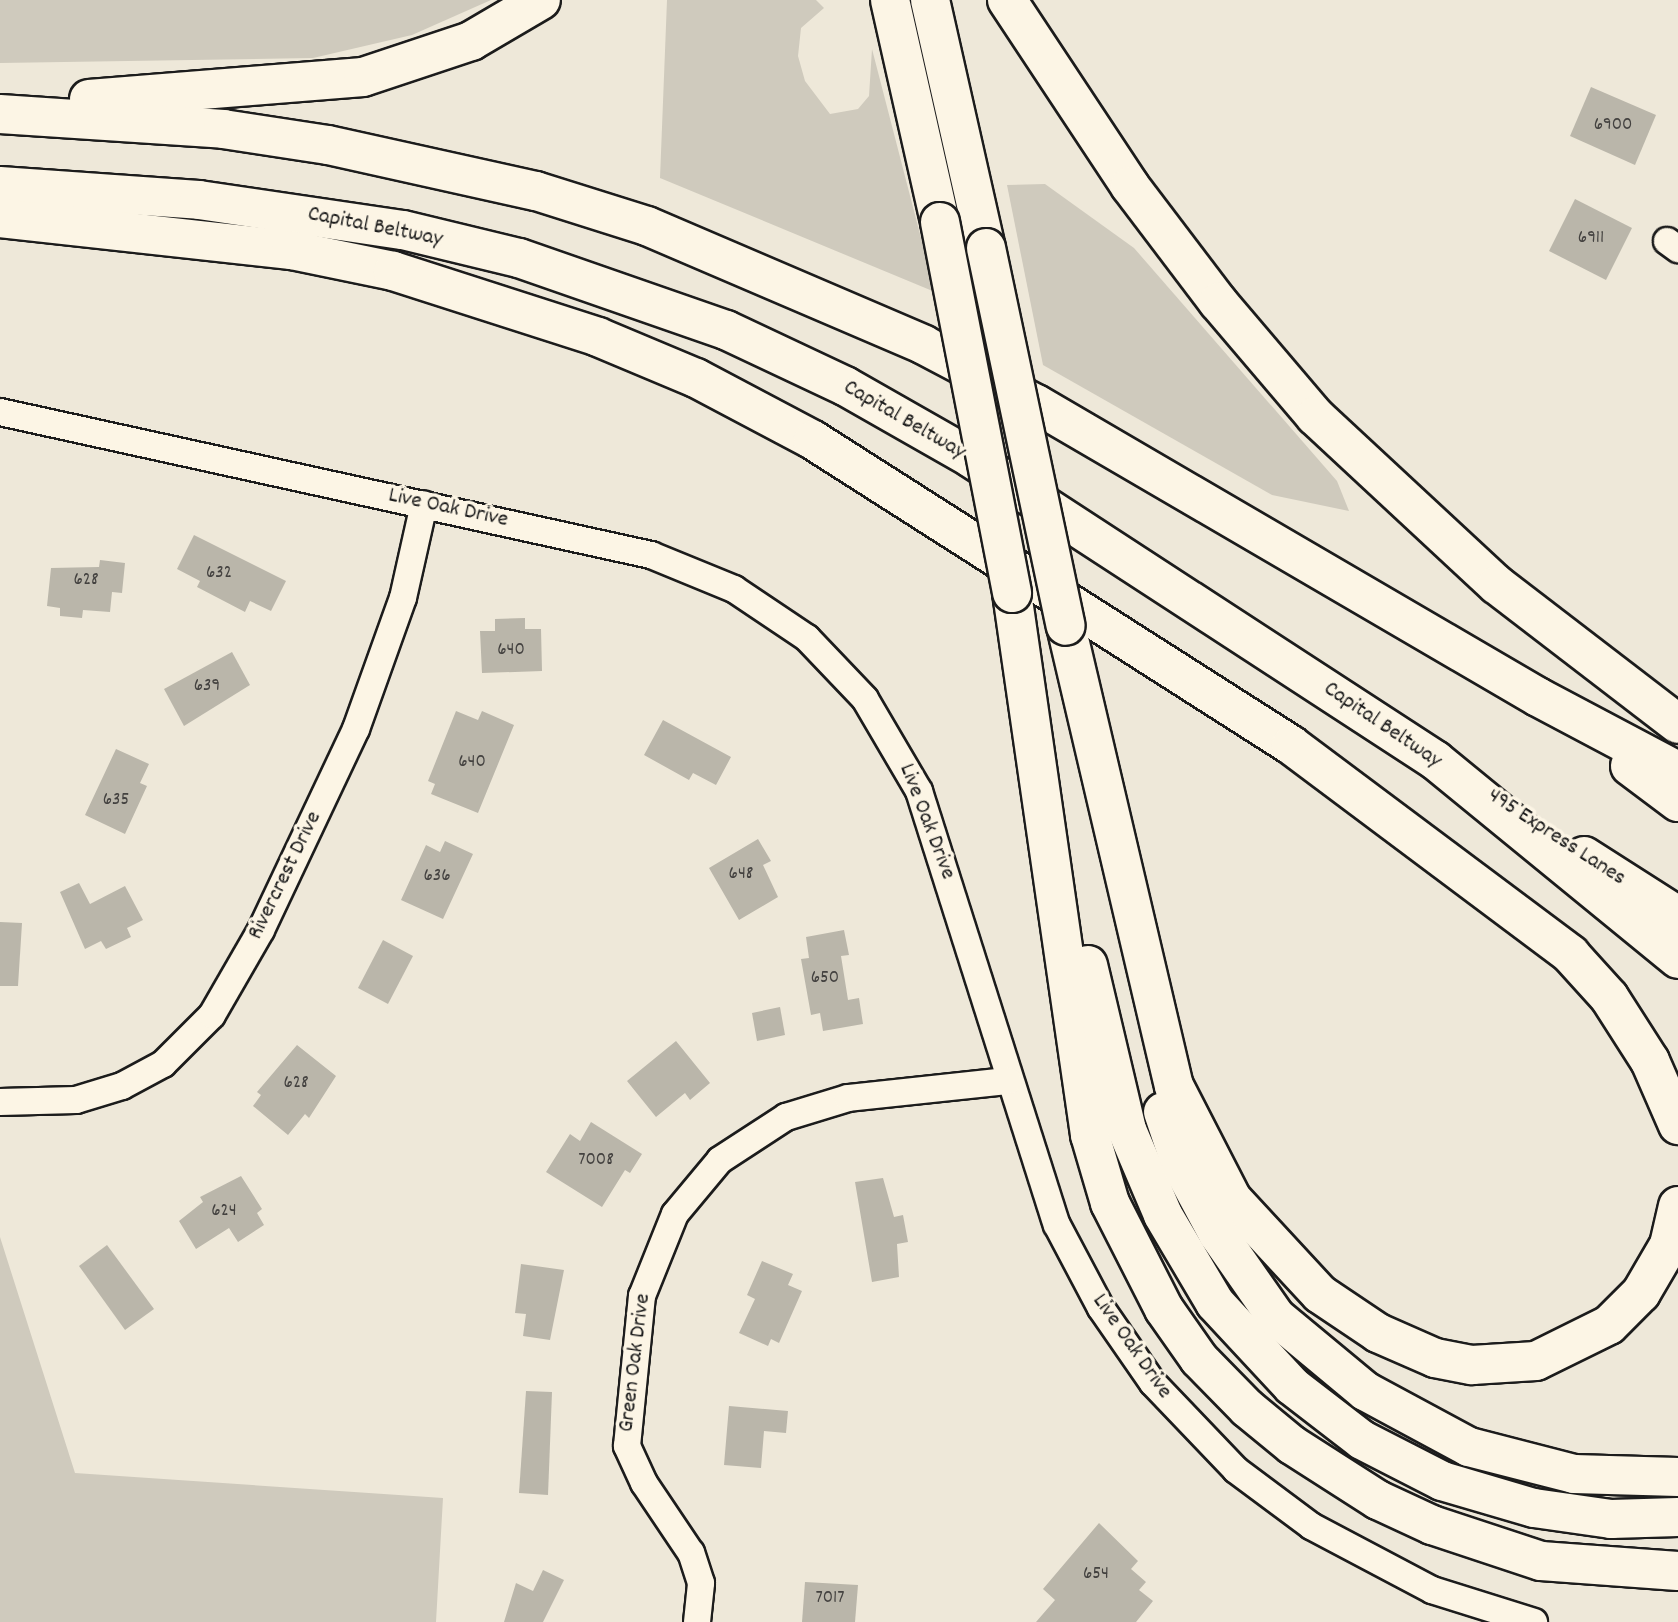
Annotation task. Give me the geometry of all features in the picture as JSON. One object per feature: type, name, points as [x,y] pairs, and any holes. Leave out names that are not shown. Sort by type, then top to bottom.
[{"type":"highway","points":[[0,104],[363,77],[471,41],[541,0]]},
{"type":"highway","points":[[890,0],[940,222],[1099,1023],[1127,1130],[1163,1215],[1215,1303],[1292,1386],[1362,1440],[1442,1481],[1534,1508],[1611,1519],[1678,1517]]},
{"type":"highway","points":[[930,0],[1066,626],[1155,1089],[1181,1165],[1218,1234],[1276,1317],[1365,1391],[1469,1447],[1574,1474],[1678,1477]]},
{"type":"highway","points":[[1007,0],[1130,186],[1218,302],[1315,416],[1497,585],[1678,724]]},
{"type":"highway","points":[[0,114],[223,128],[328,145],[426,163],[646,226],[888,328],[1014,392],[1538,697],[1678,771]]},
{"type":"highway","name":"Capital Beltway","points":[[0,186],[199,200],[403,230],[519,258],[726,330],[845,386],[971,458],[1435,760],[1678,959]]},
{"type":"highway","points":[[0,218],[264,246],[393,271],[598,337],[696,378],[813,440],[1290,745],[1570,954],[1609,997],[1650,1061],[1678,1125]]},
{"type":"highway","points":[[1012,593],[1060,893],[1073,1033],[1090,1135],[1110,1203],[1164,1309],[1199,1359],[1247,1408],[1292,1445],[1378,1500],[1432,1525],[1541,1561],[1678,1571]]},
{"type":"highway","points":[[1066,626],[1174,1086],[1232,1199],[1311,1286],[1349,1316],[1435,1358],[1472,1365],[1536,1361],[1609,1325],[1641,1293],[1669,1245],[1678,1206]]},
{"type":"highway","points":[[1538,697],[1678,802]]},
{"type":"highway","name":"495 Express Lanes","points":[[1435,760],[1678,916]]},
{"type":"street","name":"Live Oak Drive","points":[[0,412],[625,548],[686,569],[774,613],[834,664],[883,726],[919,791],[1034,1166],[1073,1257],[1112,1325],[1185,1420],[1263,1492],[1372,1562],[1432,1590],[1534,1622]]},
{"type":"street","name":"Rivercrest Drive","points":[[0,1102],[76,1100],[122,1086],[163,1064],[212,1015],[261,930],[356,729],[403,598],[424,504]]},
{"type":"street","name":"Green Oak Drive","points":[[697,1622],[701,1583],[691,1553],[627,1446],[642,1296],[675,1214],[720,1160],[786,1117],[848,1098],[1009,1080]]},
{"type":"shaded area","points":[[0,0],[491,0],[412,35],[313,58],[0,63]]},
{"type":"shaded area","points":[[667,0],[816,0],[824,8],[801,28],[798,56],[805,81],[830,114],[858,109],[869,96],[872,49],[935,292],[660,178]]},
{"type":"shaded area","points":[[1045,184],[1134,248],[1337,481],[1349,511],[1272,495],[1043,365],[1007,185]]},
{"type":"shaded area","points":[[0,1237],[75,1473],[443,1498],[436,1622],[0,1622]]},
{"type":"building","points":[[1591,87],[1656,115],[1635,165],[1570,136]]},
{"type":"building","points":[[1575,199],[1632,228],[1606,280],[1549,251]]},
{"type":"building","points":[[194,535],[286,581],[271,611],[250,601],[245,612],[197,587],[200,581],[177,569]]},
{"type":"building","points":[[100,560],[125,563],[122,593],[112,592],[110,612],[83,610],[82,618],[60,616],[60,608],[47,606],[51,568],[99,567]]},
{"type":"building","points":[[525,618],[525,629],[541,629],[542,671],[482,673],[480,631],[495,631],[495,619]]},
{"type":"building","points":[[232,652],[250,685],[184,726],[164,689]]},
{"type":"building","points":[[456,711],[478,720],[482,711],[514,725],[478,813],[431,794],[435,784],[428,781]]},
{"type":"building","points":[[663,720],[731,757],[716,785],[693,773],[689,780],[644,755]]},
{"type":"building","points":[[116,749],[149,764],[140,783],[147,786],[125,834],[85,815]]},
{"type":"building","points":[[758,839],[771,861],[763,865],[778,897],[739,920],[709,868]]},
{"type":"building","points":[[445,841],[473,854],[443,919],[401,900],[426,845],[440,852]]},
{"type":"building","points":[[79,883],[90,904],[125,886],[143,920],[127,928],[131,937],[106,949],[101,941],[85,949],[60,892]]},
{"type":"building","points":[[0,922],[22,923],[18,986],[0,986]]},
{"type":"building","points":[[844,930],[849,955],[841,956],[848,1000],[859,998],[863,1024],[823,1031],[820,1013],[811,1015],[801,959],[809,958],[806,937]]},
{"type":"building","points":[[383,940],[413,956],[388,1004],[358,988]]},
{"type":"building","points":[[780,1007],[785,1035],[757,1041],[752,1013]]},
{"type":"building","points":[[676,1041],[710,1083],[690,1100],[685,1093],[656,1117],[627,1081]]},
{"type":"building","points":[[297,1045],[336,1076],[309,1118],[305,1114],[288,1135],[253,1106],[261,1095],[257,1092]]},
{"type":"building","points":[[591,1122],[642,1154],[630,1173],[625,1170],[602,1207],[546,1172],[570,1134],[580,1141]]},
{"type":"building","points":[[241,1176],[262,1209],[257,1213],[264,1225],[238,1242],[229,1228],[196,1249],[179,1221],[203,1202],[200,1197]]},
{"type":"building","points":[[883,1178],[894,1217],[903,1215],[908,1242],[897,1244],[899,1277],[872,1282],[855,1182]]},
{"type":"building","points":[[107,1245],[154,1309],[125,1330],[79,1266]]},
{"type":"building","points":[[762,1261],[793,1274],[788,1285],[802,1291],[779,1343],[771,1339],[768,1346],[739,1333],[755,1299],[747,1295]]},
{"type":"building","points":[[521,1264],[564,1270],[550,1340],[523,1336],[526,1314],[515,1313]]},
{"type":"building","points":[[526,1391],[552,1392],[548,1495],[519,1493]]},
{"type":"building","points":[[729,1406],[788,1411],[786,1433],[764,1431],[761,1468],[724,1465]]},
{"type":"building","points":[[1099,1523],[1138,1561],[1131,1569],[1146,1582],[1139,1590],[1153,1601],[1136,1622],[1036,1622],[1055,1600],[1043,1589]]},
{"type":"building","points":[[543,1570],[564,1580],[543,1622],[504,1622],[516,1583],[533,1591]]},
{"type":"building","points":[[805,1582],[858,1585],[855,1622],[802,1622]]}]
